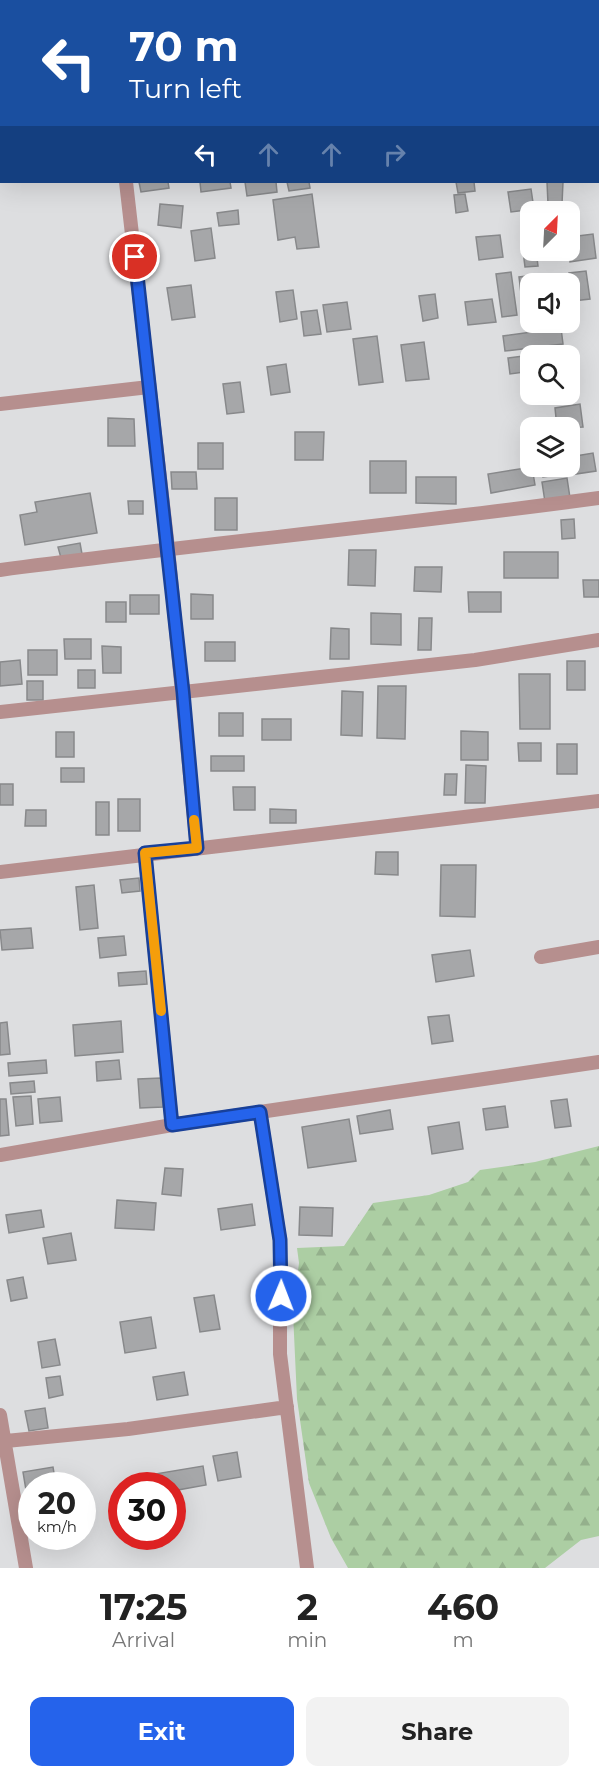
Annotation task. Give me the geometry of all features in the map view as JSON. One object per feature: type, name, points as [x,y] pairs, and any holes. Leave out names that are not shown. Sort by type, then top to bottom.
[{"type":"street","points":[[126,183],[168,548],[197,848]]},
{"type":"street","points":[[0,404],[149,387]]},
{"type":"street","points":[[0,570],[168,548],[442,519],[599,498]]},
{"type":"street","points":[[0,712],[475,660],[599,640]]},
{"type":"street","points":[[0,872],[145,853],[599,801]]},
{"type":"street","points":[[145,853],[172,1125]]},
{"type":"street","points":[[541,957],[599,947]]},
{"type":"street","points":[[0,1155],[172,1125],[599,1062]]},
{"type":"street","points":[[260,1112],[280,1240],[280,1354],[307,1568]]},
{"type":"street","points":[[6,1441],[128,1430],[287,1407]]},
{"type":"street","points":[[0,1415],[26,1568]]},
{"type":"green space","points":[[599,1146],[599,1536],[581,1540],[545,1568],[348,1568],[331,1538],[309,1483],[297,1399],[293,1313],[299,1263],[297,1248],[344,1246],[373,1203],[429,1195],[468,1182],[480,1170],[535,1162]]},
{"type":"building","points":[[139,183],[168,183],[169,188],[141,192]]},
{"type":"building","points":[[200,183],[230,183],[231,188],[201,192]]},
{"type":"building","points":[[245,183],[276,183],[277,192],[247,196]]},
{"type":"building","points":[[287,183],[309,183],[310,188],[289,191]]},
{"type":"building","points":[[456,183],[474,183],[475,191],[458,193]]},
{"type":"building","points":[[547,183],[563,183],[562,201],[548,201]]},
{"type":"building","points":[[531,189],[533,201],[520,201],[520,211],[511,212],[508,192]]},
{"type":"building","points":[[312,194],[319,247],[297,249],[295,237],[278,240],[273,200]]},
{"type":"building","points":[[465,194],[468,211],[456,213],[454,195]]},
{"type":"building","points":[[160,204],[183,206],[181,228],[158,225]]},
{"type":"building","points":[[238,210],[239,224],[219,226],[217,213]]},
{"type":"building","points":[[211,228],[215,258],[195,261],[191,231]]},
{"type":"building","points":[[593,234],[596,258],[580,260],[580,236]]},
{"type":"building","points":[[500,235],[503,257],[479,260],[476,237]]},
{"type":"building","points":[[524,261],[537,261],[538,266],[525,267]]},
{"type":"building","points":[[586,271],[590,299],[580,300],[580,273],[569,273]]},
{"type":"building","points":[[511,272],[517,315],[502,317],[496,274]]},
{"type":"building","points":[[191,285],[195,317],[172,320],[167,288]]},
{"type":"building","points":[[293,290],[297,319],[280,322],[276,292]]},
{"type":"building","points":[[435,294],[438,318],[423,321],[419,296]]},
{"type":"building","points":[[492,299],[496,322],[468,325],[465,302]]},
{"type":"building","points":[[347,302],[351,329],[327,332],[323,305]]},
{"type":"building","points":[[317,310],[321,334],[304,336],[301,312]]},
{"type":"building","points":[[525,333],[562,333],[563,344],[520,345],[520,349],[505,351],[503,336]]},
{"type":"building","points":[[377,336],[383,382],[359,385],[353,339]]},
{"type":"building","points":[[424,342],[429,379],[406,381],[401,345]]},
{"type":"building","points":[[520,356],[520,373],[510,374],[508,358]]},
{"type":"building","points":[[286,364],[290,392],[271,395],[267,367]]},
{"type":"building","points":[[240,382],[244,412],[227,414],[223,384]]},
{"type":"building","points":[[580,404],[583,427],[580,427],[580,417],[556,417],[555,408]]},
{"type":"building","points":[[108,418],[134,419],[135,446],[108,446]]},
{"type":"building","points":[[295,432],[324,432],[323,460],[295,460]]},
{"type":"building","points":[[198,443],[223,443],[223,469],[198,469]]},
{"type":"building","points":[[593,453],[596,471],[580,473],[580,455]]},
{"type":"building","points":[[370,461],[406,461],[406,493],[370,493]]},
{"type":"building","points":[[520,469],[520,477],[534,477],[535,485],[491,493],[488,474]]},
{"type":"building","points":[[171,472],[196,472],[197,489],[172,489]]},
{"type":"building","points":[[416,477],[456,477],[456,504],[416,503]]},
{"type":"building","points":[[567,478],[570,498],[545,502],[542,482]]},
{"type":"building","points":[[90,493],[97,533],[25,545],[20,515],[37,512],[35,502]]},
{"type":"building","points":[[215,498],[237,498],[237,530],[215,530]]},
{"type":"building","points":[[128,501],[143,501],[143,514],[129,514]]},
{"type":"building","points":[[574,519],[575,538],[562,539],[561,520]]},
{"type":"building","points":[[80,543],[82,554],[61,558],[58,547]]},
{"type":"building","points":[[349,550],[376,550],[375,586],[348,585]]},
{"type":"building","points":[[504,552],[558,552],[558,578],[504,578]]},
{"type":"building","points":[[415,567],[442,567],[441,592],[414,591]]},
{"type":"building","points":[[583,580],[599,580],[599,597],[584,597]]},
{"type":"building","points":[[468,592],[501,592],[501,612],[469,612]]},
{"type":"building","points":[[191,594],[213,595],[213,619],[191,619]]},
{"type":"building","points":[[130,595],[159,595],[159,614],[130,614]]},
{"type":"building","points":[[106,602],[126,602],[126,622],[106,622]]},
{"type":"building","points":[[371,613],[401,614],[401,645],[371,644]]},
{"type":"building","points":[[419,618],[432,618],[431,650],[418,650]]},
{"type":"building","points":[[331,628],[349,629],[349,659],[330,659]]},
{"type":"building","points":[[64,639],[91,639],[91,659],[65,659]]},
{"type":"building","points":[[205,642],[235,642],[235,661],[205,661]]},
{"type":"building","points":[[102,646],[121,647],[121,673],[103,673]]},
{"type":"building","points":[[28,650],[57,650],[57,675],[28,675]]},
{"type":"building","points":[[20,660],[22,684],[0,686],[0,662]]},
{"type":"building","points":[[567,661],[585,661],[585,690],[567,690]]},
{"type":"building","points":[[78,670],[95,670],[95,688],[78,688]]},
{"type":"building","points":[[519,674],[550,674],[550,729],[520,729]]},
{"type":"building","points":[[27,681],[43,681],[43,700],[27,700]]},
{"type":"building","points":[[378,686],[406,686],[405,739],[377,738]]},
{"type":"building","points":[[342,691],[363,692],[362,736],[341,735]]},
{"type":"building","points":[[219,713],[243,713],[243,736],[219,736]]},
{"type":"building","points":[[262,719],[291,719],[291,740],[262,740]]},
{"type":"building","points":[[461,731],[488,732],[488,760],[461,760]]},
{"type":"building","points":[[56,732],[74,732],[74,757],[56,757]]},
{"type":"building","points":[[518,743],[541,743],[541,761],[519,761]]},
{"type":"building","points":[[557,744],[577,744],[577,774],[557,774]]},
{"type":"building","points":[[211,756],[244,756],[244,771],[211,771]]},
{"type":"building","points":[[466,765],[486,766],[485,803],[465,803]]},
{"type":"building","points":[[61,768],[84,768],[84,782],[61,782]]},
{"type":"building","points":[[445,774],[457,774],[456,795],[444,795]]},
{"type":"building","points":[[0,784],[13,784],[13,805],[0,805]]},
{"type":"building","points":[[233,787],[255,787],[255,810],[234,810]]},
{"type":"building","points":[[118,799],[140,799],[140,831],[118,831]]},
{"type":"building","points":[[96,802],[109,802],[109,835],[96,835]]},
{"type":"building","points":[[270,809],[296,810],[296,823],[270,823]]},
{"type":"building","points":[[26,810],[46,810],[46,826],[25,826]]},
{"type":"building","points":[[376,852],[398,852],[398,875],[375,874]]},
{"type":"building","points":[[441,865],[476,865],[475,917],[440,916]]},
{"type":"building","points":[[139,878],[140,891],[122,893],[120,880]]},
{"type":"building","points":[[94,885],[98,928],[80,930],[76,887]]},
{"type":"building","points":[[31,928],[33,948],[2,950],[0,930]]},
{"type":"building","points":[[124,936],[126,955],[100,958],[98,938]]},
{"type":"building","points":[[470,950],[474,976],[436,982],[432,955]]},
{"type":"building","points":[[146,971],[147,984],[119,986],[118,973]]},
{"type":"building","points":[[449,1015],[453,1041],[432,1044],[428,1017]]},
{"type":"building","points":[[121,1021],[123,1052],[75,1056],[73,1025]]},
{"type":"building","points":[[7,1022],[10,1054],[0,1055],[0,1023]]},
{"type":"building","points":[[46,1060],[47,1073],[9,1076],[8,1063]]},
{"type":"building","points":[[119,1060],[121,1079],[97,1081],[96,1062]]},
{"type":"building","points":[[161,1078],[163,1107],[140,1108],[138,1079]]},
{"type":"building","points":[[34,1081],[35,1092],[11,1094],[10,1083]]},
{"type":"building","points":[[31,1096],[33,1124],[16,1126],[13,1097]]},
{"type":"building","points":[[60,1097],[62,1121],[40,1123],[38,1099]]},
{"type":"building","points":[[0,1099],[6,1099],[9,1135],[0,1136]]},
{"type":"building","points":[[567,1099],[571,1126],[555,1128],[551,1101]]},
{"type":"building","points":[[505,1106],[508,1127],[486,1130],[483,1109]]},
{"type":"building","points":[[390,1110],[393,1129],[360,1134],[357,1116]]},
{"type":"building","points":[[349,1119],[356,1161],[308,1168],[302,1127]]},
{"type":"building","points":[[459,1122],[463,1149],[432,1154],[428,1127]]},
{"type":"building","points":[[165,1168],[183,1169],[181,1196],[162,1194]]},
{"type":"building","points":[[117,1200],[156,1203],[154,1230],[115,1228]]},
{"type":"building","points":[[252,1204],[255,1225],[221,1230],[218,1209]]},
{"type":"building","points":[[300,1207],[333,1208],[332,1236],[299,1235]]},
{"type":"building","points":[[41,1210],[44,1227],[9,1233],[6,1215]]},
{"type":"building","points":[[71,1233],[76,1260],[48,1264],[43,1238]]},
{"type":"building","points":[[23,1277],[27,1298],[11,1301],[7,1280]]},
{"type":"building","points":[[214,1295],[220,1329],[200,1332],[194,1298]]},
{"type":"building","points":[[151,1317],[156,1348],[125,1353],[120,1322]]},
{"type":"building","points":[[55,1339],[60,1365],[42,1368],[38,1342]]},
{"type":"building","points":[[184,1372],[188,1395],[157,1400],[153,1377]]},
{"type":"building","points":[[60,1376],[63,1395],[49,1398],[46,1378]]},
{"type":"building","points":[[45,1408],[48,1428],[29,1431],[25,1411]]},
{"type":"building","points":[[237,1452],[241,1477],[218,1481],[213,1456]]},
{"type":"building","points":[[203,1466],[206,1485],[186,1489],[186,1472],[167,1472]]},
{"type":"building","points":[[53,1467],[54,1472],[23,1472]]},
{"type":"slow traffic","points":[[161,1011],[145,853],[197,848],[194,820]]},
{"type":"route","points":[[135,257],[168,548],[197,848],[145,853],[172,1125],[260,1112],[280,1240],[281,1296]]}]
